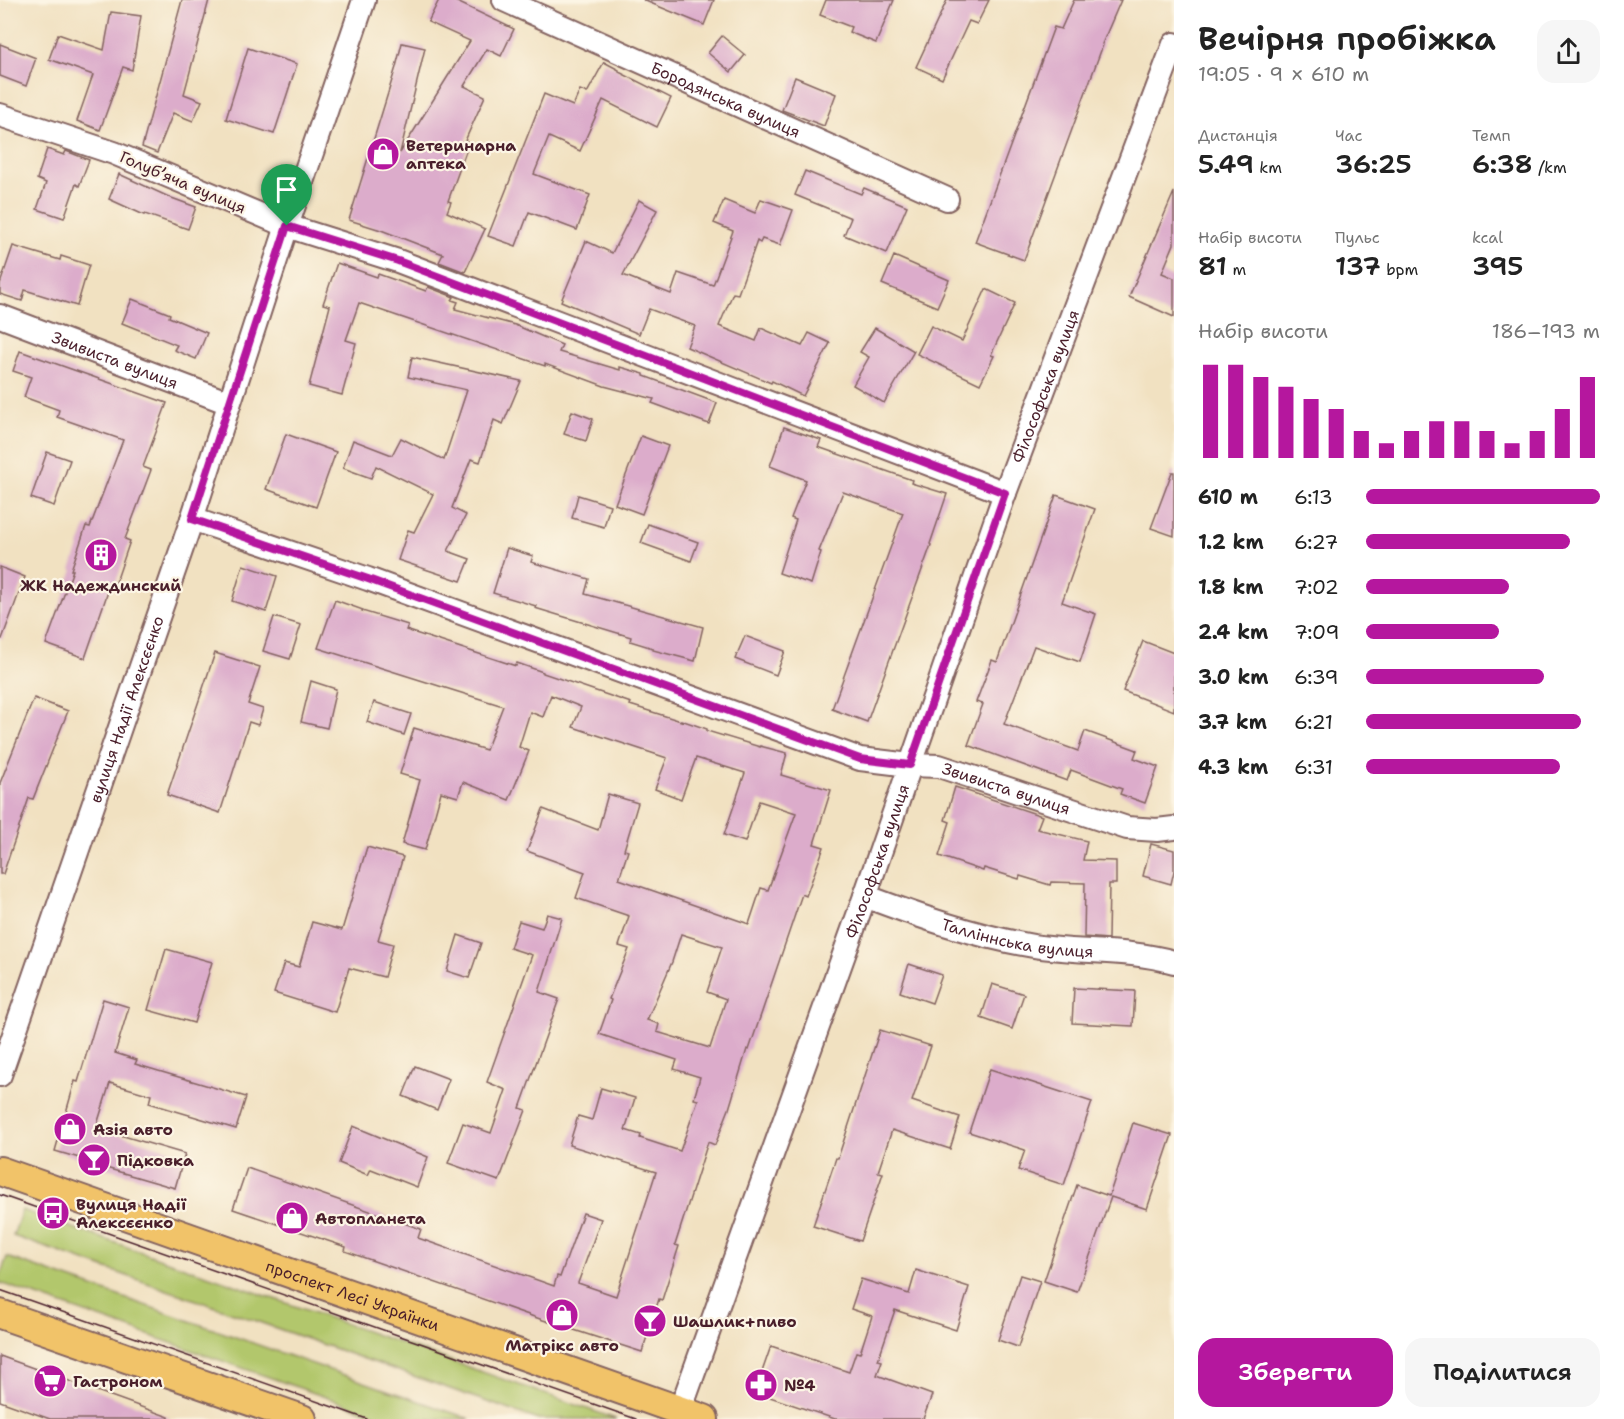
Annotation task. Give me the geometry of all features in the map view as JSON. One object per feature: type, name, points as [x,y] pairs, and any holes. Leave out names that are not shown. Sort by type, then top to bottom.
[{"type":"main road","name":"проспект Лесі Українки","points":[[0,1171],[681,1414]]},
{"type":"main road","points":[[0,1314],[302,1419]]},
{"type":"street","name":"вулиця Надії Алексєєнко","points":[[0,1075],[192,519],[287,226],[364,0]]},
{"type":"street","name":"Бородянська вулиця","points":[[504,0],[947,199]]},
{"type":"street","name":"Філософська вулиця","points":[[681,1414],[865,897],[1005,493],[1174,44]]},
{"type":"street","name":"Голубʼяча вулиця","points":[[0,115],[114,153],[287,226],[398,261],[1005,493]]},
{"type":"street","name":"Звивиста вулиця","points":[[0,316],[229,403]]},
{"type":"street","name":"Звивиста вулиця","points":[[192,519],[368,579],[860,759],[939,766],[1127,828],[1157,830],[1174,828]]},
{"type":"street","name":"Талліннська вулиця","points":[[865,897],[936,922],[1028,945],[1062,950],[1121,953],[1174,962]]},
{"type":"green space","points":[[22,1210],[616,1419],[536,1419],[13,1236]]},
{"type":"green space","points":[[7,1257],[470,1419],[388,1419],[0,1283],[0,1276]]},
{"type":"building","points":[[182,0],[209,0],[184,94],[202,101],[193,121],[173,113],[157,153],[142,147]]},
{"type":"building","points":[[439,0],[453,0],[514,29],[501,56],[487,49],[464,86],[485,96],[465,141],[469,143],[448,201],[451,202],[447,212],[485,229],[465,272],[439,262],[443,254],[349,220],[402,43],[425,48],[400,153],[470,41],[428,22]]},
{"type":"building","points":[[643,0],[714,0],[704,25]]},
{"type":"building","points":[[826,0],[894,0],[876,43],[849,32],[851,27],[820,15]]},
{"type":"building","points":[[947,0],[989,0],[977,24],[969,21],[942,79],[916,67]]},
{"type":"building","points":[[1074,0],[1121,0],[1102,44],[1024,260],[975,242],[1054,27],[1061,29]]},
{"type":"building","points":[[111,12],[141,16],[132,70],[123,67],[100,130],[77,121],[93,75],[49,59],[58,34],[104,50]]},
{"type":"building","points":[[722,36],[745,55],[731,72],[708,53]]},
{"type":"building","points":[[0,44],[36,58],[26,86],[0,76]]},
{"type":"building","points":[[248,48],[297,64],[274,134],[226,119]]},
{"type":"building","points":[[604,62],[671,98],[657,127],[603,100],[580,151],[549,137],[534,174],[590,195],[577,230],[529,212],[516,246],[488,236],[544,94],[573,106],[580,90],[587,93]]},
{"type":"building","points":[[795,77],[836,94],[824,126],[782,110]]},
{"type":"building","points":[[47,149],[64,155],[66,151],[89,160],[79,186],[76,184],[64,218],[37,209],[46,183],[37,179]]},
{"type":"building","points":[[805,171],[861,194],[864,188],[907,206],[887,253],[844,235],[851,218],[795,195]]},
{"type":"building","points":[[119,174],[196,207],[188,229],[144,215],[109,199]]},
{"type":"building","points":[[1174,192],[1174,244],[1162,273],[1174,278],[1174,317],[1129,297]]},
{"type":"building","points":[[761,199],[793,210],[780,245],[762,239],[760,243],[757,241],[738,294],[733,293],[719,326],[756,341],[761,328],[802,346],[809,333],[830,343],[803,396],[687,347],[695,326],[649,309],[639,334],[561,301],[586,241],[612,253],[639,200],[657,210],[623,275],[671,294],[678,273],[713,285],[733,231],[714,223],[724,200],[755,213]]},
{"type":"building","points":[[13,246],[60,260],[61,256],[89,265],[77,306],[25,290],[22,301],[0,294],[0,284]]},
{"type":"building","points":[[894,256],[949,280],[937,307],[882,284]]},
{"type":"building","points":[[337,263],[377,277],[378,274],[426,291],[428,287],[454,297],[452,300],[458,302],[455,309],[515,325],[562,345],[559,352],[620,370],[620,367],[644,374],[644,376],[717,403],[709,424],[652,403],[654,399],[604,386],[545,364],[545,366],[359,303],[346,340],[356,343],[342,395],[309,386],[330,306],[323,304]]},
{"type":"building","points":[[986,289],[1015,303],[980,384],[917,354],[931,326],[962,341]]},
{"type":"building","points":[[132,299],[170,314],[169,317],[207,333],[196,359],[174,350],[177,345],[122,323]]},
{"type":"building","points":[[875,328],[914,351],[884,403],[853,385],[869,357],[860,352]]},
{"type":"building","points":[[20,351],[167,403],[143,467],[151,470],[125,539],[130,541],[115,585],[111,583],[85,658],[46,644],[73,570],[71,570],[86,526],[90,527],[123,440],[57,417],[59,410],[24,397],[31,377],[13,371]]},
{"type":"building","points":[[412,357],[521,381],[503,424],[494,420],[480,462],[471,459],[452,508],[466,515],[448,551],[470,559],[461,581],[398,560],[408,530],[414,532],[433,494],[376,466],[371,478],[343,468],[353,440],[392,455],[401,438],[444,460],[467,390],[408,377]]},
{"type":"building","points":[[572,411],[593,419],[586,441],[564,434]]},
{"type":"building","points":[[784,427],[821,440],[818,447],[912,480],[911,483],[947,494],[867,722],[832,709],[903,513],[843,492],[819,551],[821,552],[811,584],[779,573],[796,520],[791,518],[806,480],[770,466]]},
{"type":"building","points":[[286,434],[336,452],[316,507],[266,489]]},
{"type":"building","points":[[641,436],[668,446],[642,514],[615,504]]},
{"type":"building","points":[[47,452],[70,460],[54,506],[31,498]]},
{"type":"building","points":[[1172,472],[1174,472],[1174,536],[1151,528]]},
{"type":"building","points":[[578,495],[610,505],[604,527],[572,518]]},
{"type":"building","points":[[1056,495],[1095,509],[1062,602],[1096,614],[1080,662],[1034,646],[1004,724],[1078,751],[1085,731],[1137,750],[1134,758],[1158,767],[1145,803],[1120,794],[1122,789],[1071,770],[1067,781],[968,745],[983,704],[976,702],[992,660],[997,662]]},
{"type":"building","points":[[648,524],[698,542],[691,561],[641,543]]},
{"type":"building","points":[[507,548],[533,556],[531,562],[589,579],[585,594],[703,627],[695,661],[653,650],[653,648],[630,641],[631,637],[493,593]]},
{"type":"building","points":[[243,565],[277,576],[266,612],[232,601]]},
{"type":"building","points":[[0,567],[25,577],[2,639],[0,638]]},
{"type":"building","points":[[335,600],[408,625],[406,630],[516,666],[517,663],[631,703],[630,705],[707,729],[707,731],[787,753],[781,775],[831,790],[814,844],[824,847],[806,896],[802,894],[715,1145],[708,1142],[675,1245],[679,1246],[642,1352],[345,1251],[346,1247],[233,1209],[247,1168],[421,1229],[418,1238],[554,1286],[557,1276],[560,1277],[583,1213],[601,1219],[578,1283],[616,1296],[656,1172],[569,1145],[578,1116],[592,1120],[601,1088],[635,1098],[625,1130],[641,1135],[640,1138],[680,1151],[698,1100],[694,1099],[700,1077],[674,1069],[677,1060],[599,1034],[611,1000],[609,999],[629,949],[619,946],[629,916],[576,898],[585,872],[527,851],[543,809],[598,830],[608,794],[638,803],[624,850],[628,851],[619,879],[749,924],[761,888],[768,890],[796,813],[759,801],[745,842],[724,835],[745,773],[696,758],[681,799],[655,789],[667,758],[573,727],[581,707],[551,695],[543,717],[530,712],[519,747],[529,751],[509,800],[463,782],[458,797],[441,792],[425,850],[402,844],[420,780],[400,774],[414,728],[486,750],[503,706],[318,648]],"holes":[[[681,934],[722,947],[707,992],[726,999],[710,1048],[657,1032],[659,1024],[647,1020],[672,962]]]},
{"type":"building","points":[[274,617],[301,625],[290,659],[263,651]]},
{"type":"building","points":[[745,636],[785,651],[776,675],[735,659]]},
{"type":"building","points":[[1143,641],[1174,653],[1174,711],[1123,691]]},
{"type":"building","points":[[215,653],[260,667],[248,704],[263,709],[258,725],[249,722],[220,813],[167,795]]},
{"type":"building","points":[[311,681],[336,689],[327,728],[301,722]]},
{"type":"building","points":[[34,698],[68,711],[33,799],[29,798],[3,874],[0,874],[0,783]]},
{"type":"building","points":[[374,702],[411,714],[404,735],[367,722]]},
{"type":"building","points":[[955,787],[1042,816],[1037,829],[1087,841],[1083,860],[1116,861],[1116,884],[1109,884],[1108,939],[1084,937],[1085,883],[1051,882],[1050,885],[1020,876],[1019,879],[984,868],[983,871],[939,856],[950,822],[945,820]]},
{"type":"building","points":[[1151,844],[1174,850],[1174,871],[1171,884],[1143,876]]},
{"type":"building","points":[[367,847],[403,857],[378,940],[393,944],[384,977],[349,968],[335,1012],[274,993],[284,963],[299,967],[312,922],[342,930]]},
{"type":"building","points":[[547,914],[562,918],[539,992],[559,999],[520,1108],[526,1110],[499,1181],[448,1163],[463,1123],[491,1133],[506,1090],[487,1082],[532,955],[510,948],[519,921],[542,928]]},
{"type":"building","points":[[458,935],[481,943],[469,978],[447,971]]},
{"type":"building","points":[[166,949],[212,962],[194,1023],[148,1010]]},
{"type":"building","points":[[909,964],[942,975],[932,1003],[900,992]]},
{"type":"building","points":[[992,984],[1024,994],[1012,1029],[981,1018]]},
{"type":"building","points":[[1074,988],[1135,991],[1133,1026],[1072,1023]]},
{"type":"building","points":[[103,999],[129,1007],[115,1053],[137,1060],[135,1064],[246,1097],[236,1129],[149,1103],[151,1095],[110,1083],[96,1128],[185,1154],[175,1188],[55,1151],[75,1081],[78,1082]]},
{"type":"building","points":[[880,1030],[931,1046],[912,1101],[960,1117],[950,1149],[892,1130],[878,1172],[883,1173],[860,1241],[813,1226]]},
{"type":"building","points":[[415,1066],[449,1079],[437,1110],[403,1096]]},
{"type":"building","points":[[990,1069],[1092,1102],[1064,1185],[1018,1170],[1025,1150],[969,1132]]},
{"type":"building","points":[[1133,1123],[1172,1135],[1147,1209],[1111,1197],[1077,1292],[1044,1281],[1077,1185],[1109,1196]]},
{"type":"building","points":[[353,1126],[428,1157],[417,1187],[371,1169],[368,1175],[339,1163]]},
{"type":"building","points":[[916,1270],[969,1287],[956,1330],[895,1310],[878,1360],[882,1361],[877,1375],[932,1395],[923,1419],[835,1419],[755,1392],[771,1346],[849,1372],[856,1352],[860,1353],[872,1316],[851,1309],[861,1279],[909,1294]]},
{"type":"building","points":[[1020,1275],[1040,1281],[1018,1347],[998,1340]]},
{"type":"building","points":[[0,1356],[169,1417],[169,1419],[50,1419],[0,1401]]},
{"type":"tram line","points":[[0,1195],[636,1419]]},
{"type":"tram line","points":[[0,1290],[367,1419]]},
{"type":"place","name":"Ветеринарна аптека","points":[[383,154]]},
{"type":"place","name":"ЖК Надеждинский","points":[[101,555]]},
{"type":"place","name":"Азія авто","points":[[70,1129]]},
{"type":"place","name":"Підковка","points":[[94,1160]]},
{"type":"place","name":"Вулиця Надії Алексєєнко","points":[[53,1213]]},
{"type":"place","name":"Автопланета","points":[[292,1218]]},
{"type":"place","name":"Матрікс авто","points":[[562,1315]]},
{"type":"place","name":"Шашлик+пиво","points":[[650,1321]]},
{"type":"place","name":"Гастроном","points":[[50,1381]]},
{"type":"place","name":"№4","points":[[761,1385]]},
{"type":"route","points":[[287,226],[398,261],[1005,493],[910,765],[860,759],[368,579],[192,519],[287,226]]}]
